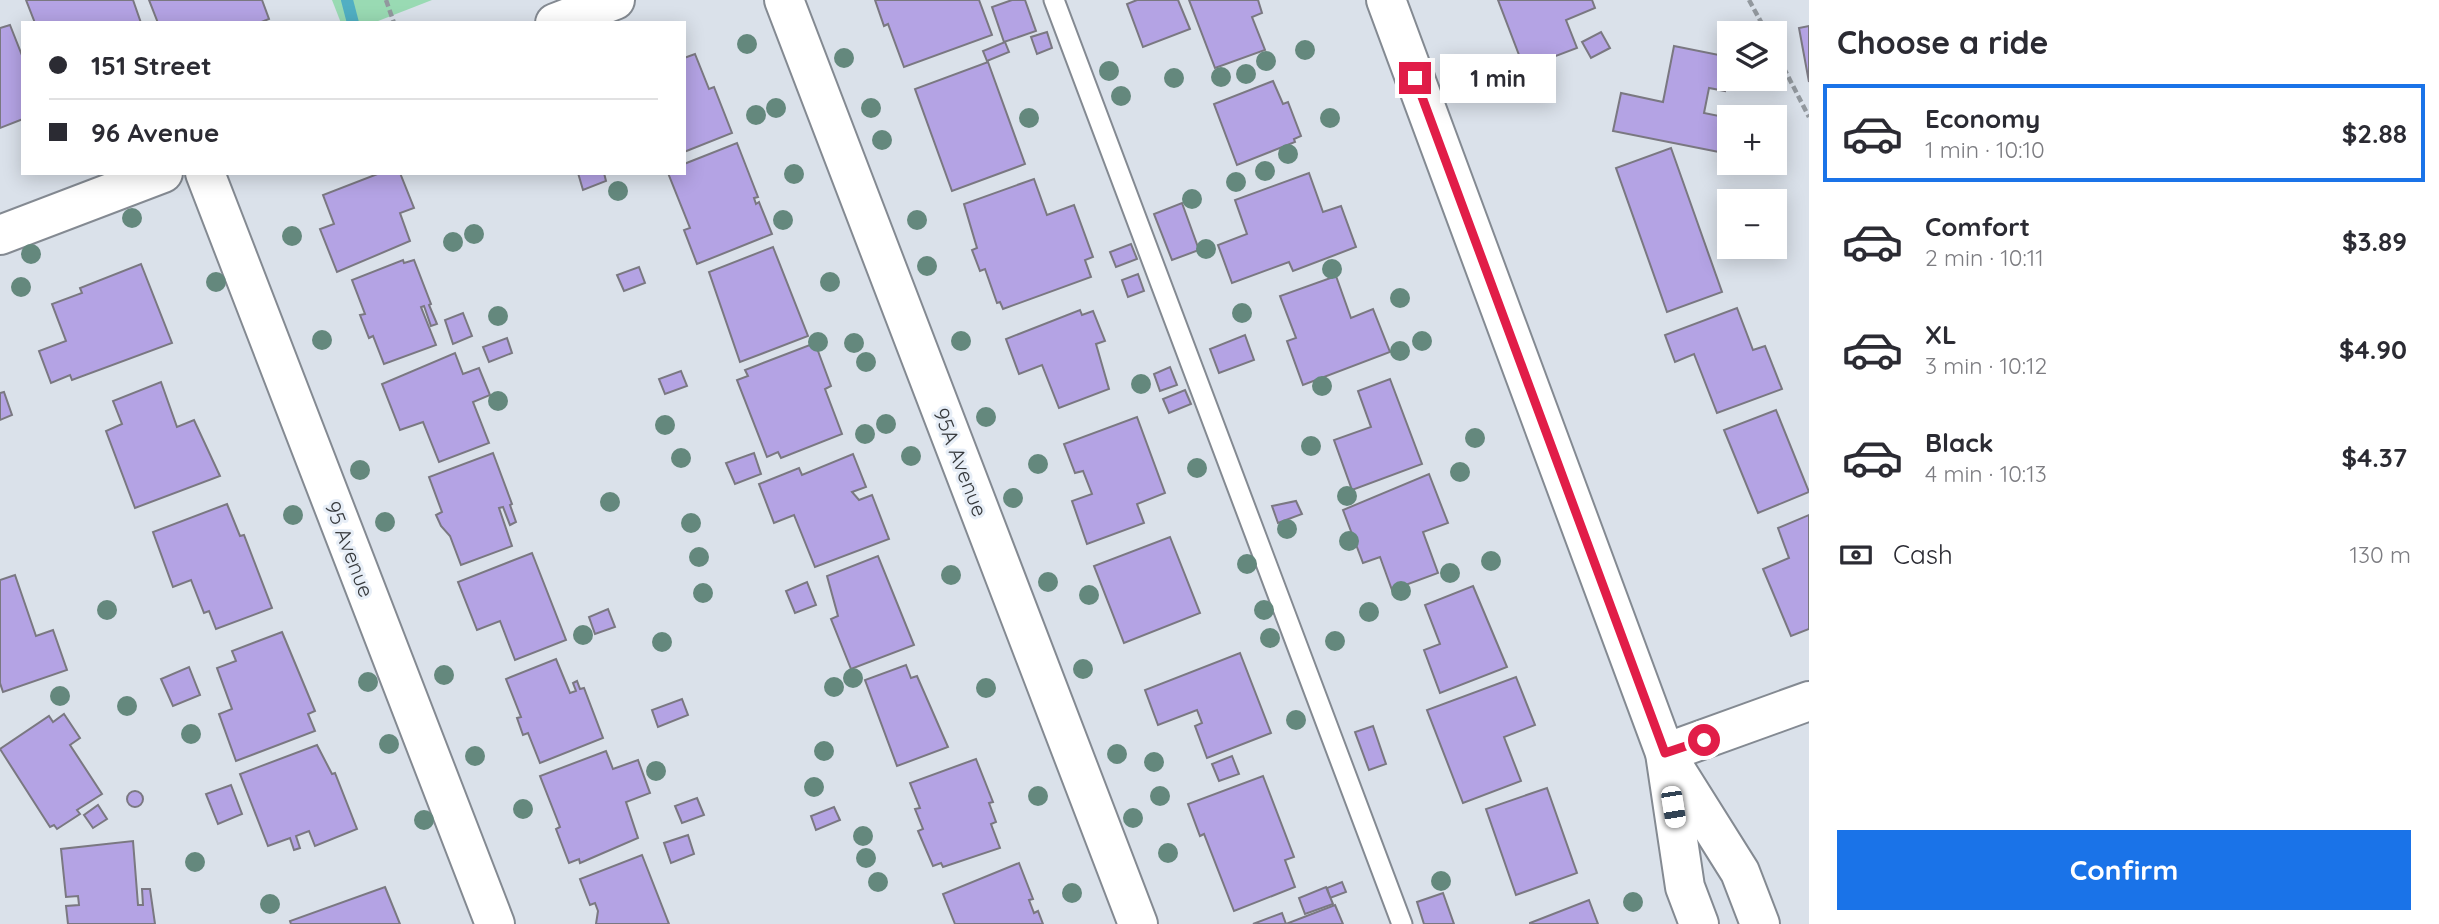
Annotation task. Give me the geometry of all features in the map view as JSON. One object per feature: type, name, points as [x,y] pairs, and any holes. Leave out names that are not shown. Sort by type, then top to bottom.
[{"type":"street","points":[[560,21],[615,0]]},
{"type":"street","name":"95A Avenue","points":[[784,0],[1138,924]]},
{"type":"street","points":[[1386,0],[1665,753],[1685,887],[1699,924]]},
{"type":"street","points":[[0,235],[158,175]]},
{"type":"street","name":"95 Avenue","points":[[206,175],[495,924]]},
{"type":"street","points":[[1665,753],[1809,701]]},
{"type":"street","points":[[1665,753],[1740,872],[1760,924]]},
{"type":"lane","points":[[1054,0],[1402,924]]},
{"type":"path","points":[[386,0],[393,21]]},
{"type":"path","points":[[1749,0],[1760,21]]},
{"type":"path","points":[[1787,74],[1809,117]]},
{"type":"green space","points":[[332,0],[432,0],[378,21],[340,21]]},
{"type":"building","points":[[26,0],[133,0],[140,21],[34,21]]},
{"type":"building","points":[[149,0],[262,0],[269,19],[264,21],[157,21]]},
{"type":"building","points":[[875,0],[979,0],[992,35],[904,67],[888,24],[884,26]]},
{"type":"building","points":[[1012,0],[1025,0],[1036,31],[1004,42],[992,7]]},
{"type":"building","points":[[1137,0],[1178,0],[1190,29],[1143,47],[1127,4]]},
{"type":"building","points":[[1189,0],[1258,0],[1262,13],[1252,17],[1265,50],[1215,68]]},
{"type":"building","points":[[1498,0],[1592,0],[1595,8],[1566,20],[1577,48],[1524,68]]},
{"type":"building","points":[[10,25],[21,53],[21,120],[0,128],[0,28]]},
{"type":"building","points":[[1809,26],[1809,82],[1799,28]]},
{"type":"building","points":[[1047,32],[1052,48],[1037,54],[1031,37]]},
{"type":"building","points":[[1601,32],[1610,48],[1591,58],[1582,42]]},
{"type":"building","points":[[1005,42],[1009,52],[987,61],[983,51]]},
{"type":"building","points":[[1674,46],[1717,55],[1717,90],[1709,88],[1704,113],[1717,116],[1717,152],[1613,131],[1621,93],[1663,102]]},
{"type":"building","points":[[695,54],[709,89],[714,87],[732,133],[686,151],[686,57]]},
{"type":"building","points":[[988,62],[1025,164],[952,191],[915,89]]},
{"type":"building","points":[[1273,81],[1283,104],[1288,102],[1301,136],[1294,139],[1295,142],[1237,165],[1214,104]]},
{"type":"building","points":[[737,143],[758,197],[754,198],[756,204],[759,202],[772,234],[697,264],[684,230],[690,228],[669,175],[686,175],[686,163]]},
{"type":"building","points":[[1671,148],[1722,292],[1667,312],[1616,168]]},
{"type":"building","points":[[1309,173],[1323,212],[1341,206],[1356,247],[1293,271],[1289,262],[1232,283],[1218,245],[1247,234],[1235,200]]},
{"type":"building","points":[[375,175],[401,175],[414,208],[400,213],[410,241],[337,272],[320,229],[334,224],[323,195]]},
{"type":"building","points":[[579,175],[604,175],[606,181],[583,190]]},
{"type":"building","points":[[1034,179],[1047,215],[1074,205],[1093,257],[1085,260],[1091,277],[1003,309],[1000,302],[997,303],[985,269],[980,271],[972,250],[977,248],[964,204]]},
{"type":"building","points":[[1182,203],[1199,250],[1172,260],[1154,214]]},
{"type":"building","points":[[1131,244],[1137,259],[1116,267],[1110,252]]},
{"type":"building","points":[[773,247],[808,336],[740,362],[709,272]]},
{"type":"building","points":[[403,260],[404,263],[414,260],[437,324],[431,326],[424,306],[421,307],[436,345],[384,364],[373,336],[369,338],[360,315],[365,314],[352,280]]},
{"type":"building","points":[[141,264],[172,343],[72,380],[70,375],[51,383],[39,351],[66,341],[52,304],[82,293],[80,288]]},
{"type":"building","points":[[639,267],[645,283],[624,291],[617,275]]},
{"type":"building","points":[[1138,274],[1144,291],[1128,297],[1122,280]]},
{"type":"building","points":[[1336,276],[1351,318],[1373,309],[1390,352],[1303,385],[1287,341],[1296,338],[1280,296]]},
{"type":"building","points":[[1737,308],[1753,350],[1765,346],[1782,389],[1717,413],[1694,354],[1675,362],[1665,335]]},
{"type":"building","points":[[1080,310],[1082,315],[1093,311],[1105,341],[1096,344],[1109,389],[1059,408],[1042,365],[1019,374],[1006,339]]},
{"type":"building","points":[[463,313],[472,336],[453,344],[445,320]]},
{"type":"building","points":[[1245,335],[1254,360],[1219,373],[1210,349]]},
{"type":"building","points":[[507,338],[512,353],[489,362],[483,347]]},
{"type":"building","points":[[815,343],[831,386],[825,389],[842,434],[781,458],[778,452],[767,457],[737,380],[748,376],[745,370]]},
{"type":"building","points":[[455,353],[463,374],[479,368],[490,395],[473,402],[489,443],[439,462],[423,422],[400,430],[382,384]]},
{"type":"building","points":[[1170,367],[1177,385],[1160,391],[1154,374]]},
{"type":"building","points":[[681,371],[687,386],[665,394],[659,379]]},
{"type":"building","points":[[1390,379],[1422,464],[1352,490],[1334,440],[1371,427],[1358,391]]},
{"type":"building","points":[[161,382],[177,427],[194,420],[220,476],[135,508],[106,431],[122,424],[113,401]]},
{"type":"building","points":[[1185,390],[1191,404],[1169,413],[1163,399]]},
{"type":"building","points":[[4,392],[12,415],[0,420],[0,393]]},
{"type":"building","points":[[1776,410],[1809,492],[1758,513],[1724,430]]},
{"type":"building","points":[[1137,417],[1165,493],[1137,504],[1144,523],[1087,544],[1072,501],[1092,494],[1083,471],[1075,473],[1064,444]]},
{"type":"building","points":[[493,453],[516,522],[510,525],[503,507],[499,508],[512,546],[461,565],[450,536],[436,515],[442,512],[429,477]]},
{"type":"building","points":[[754,453],[761,474],[735,484],[726,463]]},
{"type":"building","points":[[853,454],[866,487],[852,492],[859,500],[872,495],[889,539],[815,567],[794,515],[774,523],[759,484],[799,468],[802,475]]},
{"type":"building","points":[[1429,474],[1448,523],[1423,532],[1438,573],[1392,590],[1380,557],[1363,563],[1343,510]]},
{"type":"building","points":[[1296,501],[1302,514],[1278,523],[1272,506]]},
{"type":"building","points":[[227,504],[240,536],[244,535],[272,608],[216,629],[209,611],[204,613],[191,580],[173,587],[153,532]]},
{"type":"building","points":[[1809,515],[1809,629],[1791,636],[1763,569],[1789,558],[1778,528]]},
{"type":"building","points":[[1170,537],[1200,613],[1124,643],[1094,566]]},
{"type":"building","points":[[532,553],[566,640],[515,660],[500,621],[477,630],[458,582]]},
{"type":"building","points":[[878,556],[914,645],[851,669],[831,619],[838,616],[827,576]]},
{"type":"building","points":[[15,575],[36,636],[53,630],[67,670],[3,692],[0,683],[0,580]]},
{"type":"building","points":[[807,582],[816,605],[795,613],[786,591]]},
{"type":"building","points":[[1473,586],[1507,667],[1440,693],[1424,650],[1440,644],[1425,605]]},
{"type":"building","points":[[608,609],[615,627],[595,634],[589,617]]},
{"type":"building","points":[[282,632],[315,711],[308,714],[315,731],[236,761],[219,714],[232,709],[217,668],[236,661],[232,651]]},
{"type":"building","points":[[1240,653],[1271,733],[1207,758],[1195,726],[1202,723],[1197,710],[1158,725],[1145,690]]},
{"type":"building","points":[[556,659],[570,693],[576,691],[573,683],[577,681],[580,689],[584,688],[603,738],[540,763],[528,733],[523,735],[517,718],[521,717],[506,679]]},
{"type":"building","points":[[906,665],[911,678],[917,676],[948,747],[897,766],[865,680]]},
{"type":"building","points":[[189,667],[200,695],[173,706],[161,679]]},
{"type":"building","points":[[1516,677],[1535,725],[1504,737],[1521,781],[1463,803],[1427,710]]},
{"type":"building","points":[[682,699],[688,715],[658,727],[652,710]]},
{"type":"building","points":[[64,714],[80,738],[70,745],[102,794],[77,810],[80,814],[57,829],[54,825],[50,827],[0,749],[49,716],[53,722]]},
{"type":"building","points":[[1373,726],[1386,764],[1369,770],[1355,732]]},
{"type":"building","points":[[317,745],[332,774],[335,773],[357,829],[315,846],[309,831],[296,836],[300,848],[294,850],[290,838],[268,846],[240,774]]},
{"type":"building","points":[[606,751],[613,769],[638,760],[650,793],[626,802],[638,838],[580,863],[579,859],[569,863],[556,829],[560,827],[540,776]]},
{"type":"building","points":[[1232,756],[1239,774],[1219,781],[1212,764]]},
{"type":"building","points":[[976,759],[993,802],[989,803],[996,822],[991,824],[1000,848],[943,867],[941,863],[933,866],[918,831],[923,829],[915,809],[920,808],[910,783]]},
{"type":"building","points":[[1263,776],[1294,857],[1285,860],[1295,887],[1234,911],[1204,834],[1200,836],[1188,804]]},
{"type":"building","points":[[231,785],[242,814],[218,824],[206,794]]},
{"type":"building","points":[[1547,788],[1577,873],[1516,895],[1486,809]]},
{"type":"building","points":[[132,791],[138,791],[143,799],[141,805],[132,807],[127,802],[127,796]]},
{"type":"building","points":[[697,798],[704,815],[682,823],[675,806]]},
{"type":"building","points":[[98,805],[107,819],[93,828],[84,815]]},
{"type":"building","points":[[834,807],[840,820],[816,830],[811,816]]},
{"type":"building","points":[[688,835],[694,854],[671,863],[664,843]]},
{"type":"building","points":[[133,841],[138,905],[143,905],[142,889],[150,889],[155,924],[68,924],[66,906],[79,905],[78,896],[66,897],[61,849]]},
{"type":"building","points":[[642,855],[669,924],[596,924],[598,911],[595,903],[590,905],[580,879]]},
{"type":"building","points":[[1019,863],[1033,899],[1029,900],[1034,913],[1038,911],[1043,924],[955,924],[943,894]]},
{"type":"building","points":[[1342,882],[1346,892],[1330,898],[1327,888]]},
{"type":"building","points":[[385,887],[400,924],[291,924],[290,921]]},
{"type":"building","points":[[1326,887],[1333,904],[1305,914],[1299,898]]},
{"type":"building","points":[[1443,893],[1454,924],[1424,924],[1417,902]]},
{"type":"building","points":[[1589,900],[1598,924],[1530,924],[1530,923]]},
{"type":"building","points":[[1335,905],[1343,924],[1286,924]]},
{"type":"building","points":[[1282,913],[1286,924],[1253,924]]},
{"type":"waterway","points":[[347,0],[352,21]]},
{"type":"route","points":[[1415,78],[1665,753],[1704,740]]}]
